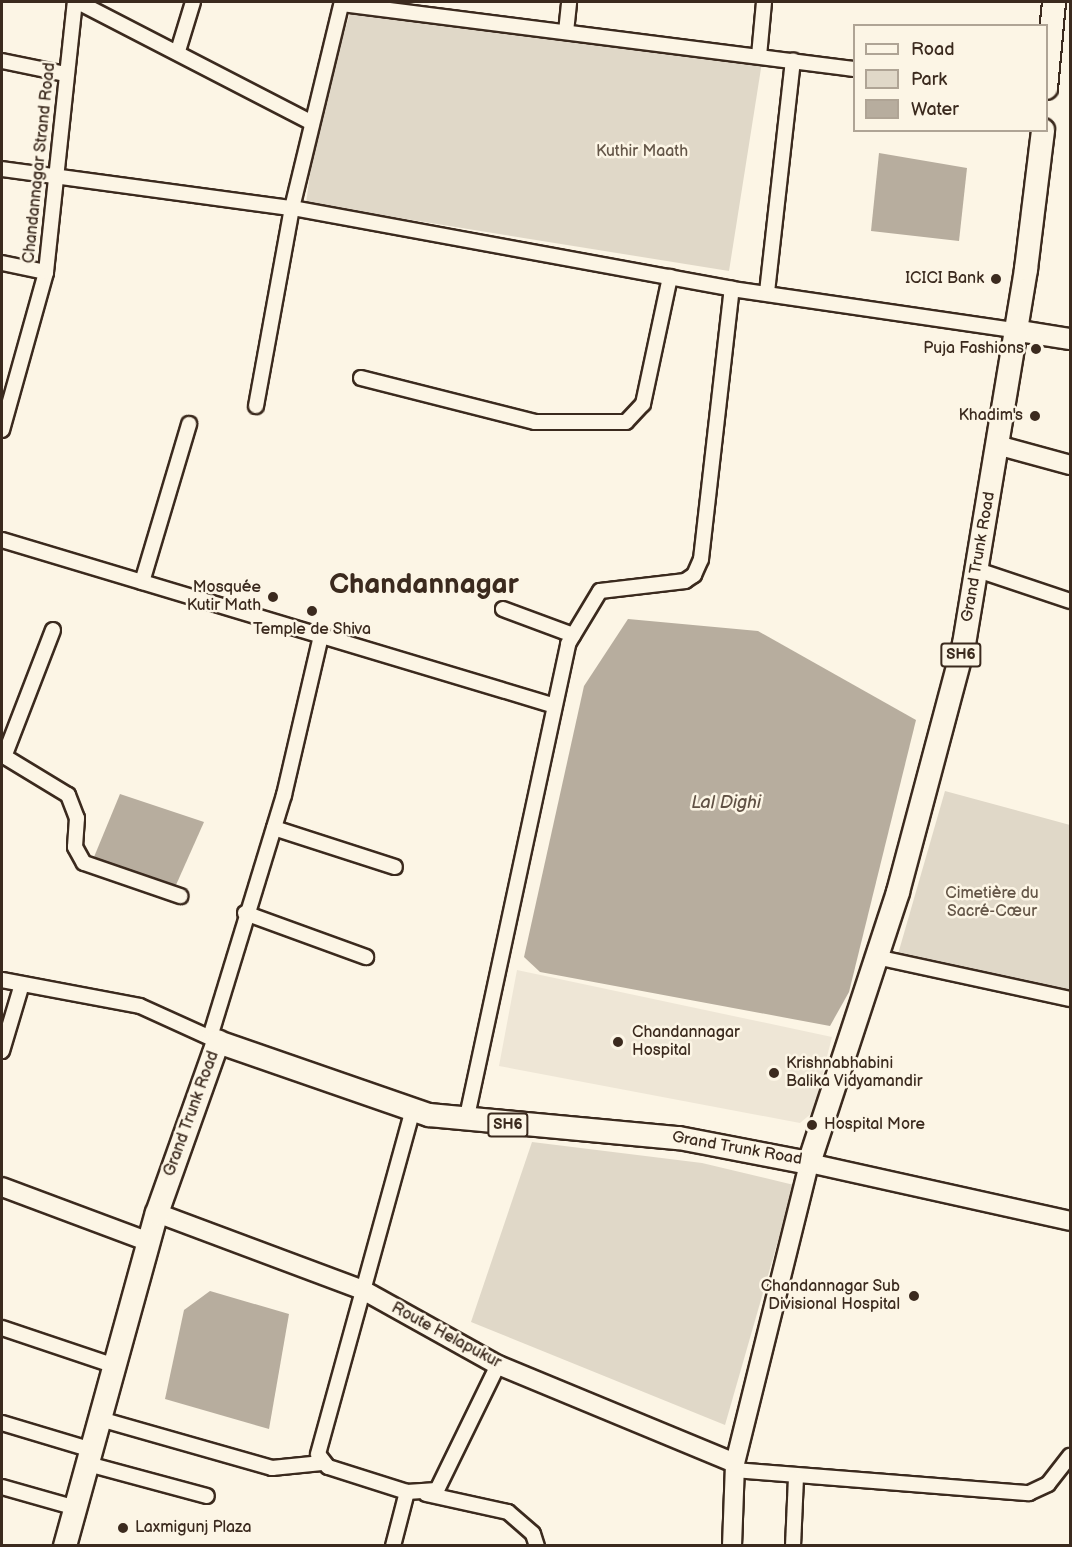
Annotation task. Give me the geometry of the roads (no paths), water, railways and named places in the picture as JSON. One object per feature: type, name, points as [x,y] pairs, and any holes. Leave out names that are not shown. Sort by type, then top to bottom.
[{"type":"main road","points":[[1048,76],[1054,2]]},
{"type":"main road","name":"Grand Trunk Road","points":[[65,1545],[157,1213],[214,1039],[413,1110],[466,1121],[668,1136],[809,1163],[932,778],[978,570],[1043,132]]},
{"type":"main road","points":[[1013,330],[1071,339]]},
{"type":"street","points":[[76,2],[178,51],[310,122]]},
{"type":"street","name":"Chandannagar Strand Road","points":[[2,430],[46,272],[52,177],[76,2]]},
{"type":"street","points":[[178,51],[193,2]]},
{"type":"street","points":[[566,32],[569,2]]},
{"type":"street","points":[[759,56],[764,2]]},
{"type":"street","points":[[256,406],[291,208],[310,122],[342,3],[853,69]]},
{"type":"street","points":[[767,292],[793,60]]},
{"type":"street","points":[[2,61],[65,74]]},
{"type":"street","points":[[2,170],[291,208],[732,289],[767,292],[1013,330]]},
{"type":"street","points":[[2,263],[46,272]]},
{"type":"street","points":[[361,378],[535,422],[626,422],[643,404],[670,277]]},
{"type":"street","points":[[466,1121],[552,705],[573,635],[600,591],[694,575],[732,289]]},
{"type":"street","points":[[142,582],[189,424]]},
{"type":"street","points":[[998,445],[1071,465]]},
{"type":"street","points":[[2,540],[552,705]]},
{"type":"street","points":[[978,570],[1071,601]]},
{"type":"street","points":[[503,609],[573,635]]},
{"type":"street","points":[[54,630],[3,756],[68,795],[77,818],[75,847],[84,863],[180,896]]},
{"type":"street","points":[[2,980],[140,1006],[214,1039],[245,913],[274,828],[321,636]]},
{"type":"street","points":[[274,828],[395,867]]},
{"type":"street","points":[[245,913],[366,957]]},
{"type":"street","points":[[876,957],[1071,999]]},
{"type":"street","points":[[2,1044],[22,984]]},
{"type":"street","points":[[322,1462],[318,1454],[413,1110]]},
{"type":"street","points":[[732,1545],[734,1466],[809,1163],[1071,1221]]},
{"type":"street","points":[[2,1187],[149,1242]]},
{"type":"street","name":"Route Helapukur","points":[[157,1213],[363,1290],[498,1365],[734,1466]]},
{"type":"street","points":[[2,1328],[115,1366]]},
{"type":"street","points":[[426,1494],[444,1479],[498,1365]]},
{"type":"street","points":[[100,1419],[272,1468],[322,1462],[407,1492],[508,1512],[533,1534],[537,1545]]},
{"type":"street","points":[[2,1422],[90,1457],[207,1496]]},
{"type":"street","points":[[734,1466],[796,1478],[1029,1493],[1048,1484],[1071,1456]]},
{"type":"street","points":[[793,1545],[796,1478]]},
{"type":"street","points":[[2,1487],[76,1508]]},
{"type":"street","points":[[393,1545],[407,1492]]},
{"type":"water","points":[[879,153],[967,168],[959,241],[871,231]]},
{"type":"water","name":"Lal Dighi","points":[[628,619],[758,631],[916,720],[849,992],[830,1026],[540,972],[524,957],[584,686]]},
{"type":"water","points":[[120,794],[204,822],[176,885],[94,857]]},
{"type":"water","points":[[210,1291],[289,1314],[269,1429],[165,1399],[184,1310]]},
{"type":"place","name":"ICICI Bank","points":[[996,279]]},
{"type":"place","name":"Puja Fashions","points":[[1036,349]]},
{"type":"place","name":"Khadim's","points":[[1035,416]]},
{"type":"place","name":"Mosquée Kutir Math","points":[[273,597]]},
{"type":"place","name":"Temple de Shiva","points":[[312,611]]},
{"type":"place","name":"Chandannagar Hospital","points":[[618,1042]]},
{"type":"place","name":"Krishnabhabini Balika Vidyamandir","points":[[774,1073]]},
{"type":"place","name":"Hospital More","points":[[812,1125]]},
{"type":"place","name":"Chandannagar Sub Divisional Hospital","points":[[914,1296]]},
{"type":"place","name":"Laxmigunj Plaza","points":[[123,1528]]},
{"type":"district","name":"Chandannagar","points":[[424,585]]},
{"type":"park label","name":"Kuthir Maath","points":[[642,152]]},
{"type":"park label","name":"Cimetière du Sacré-Cœur","points":[[992,903]]}]
